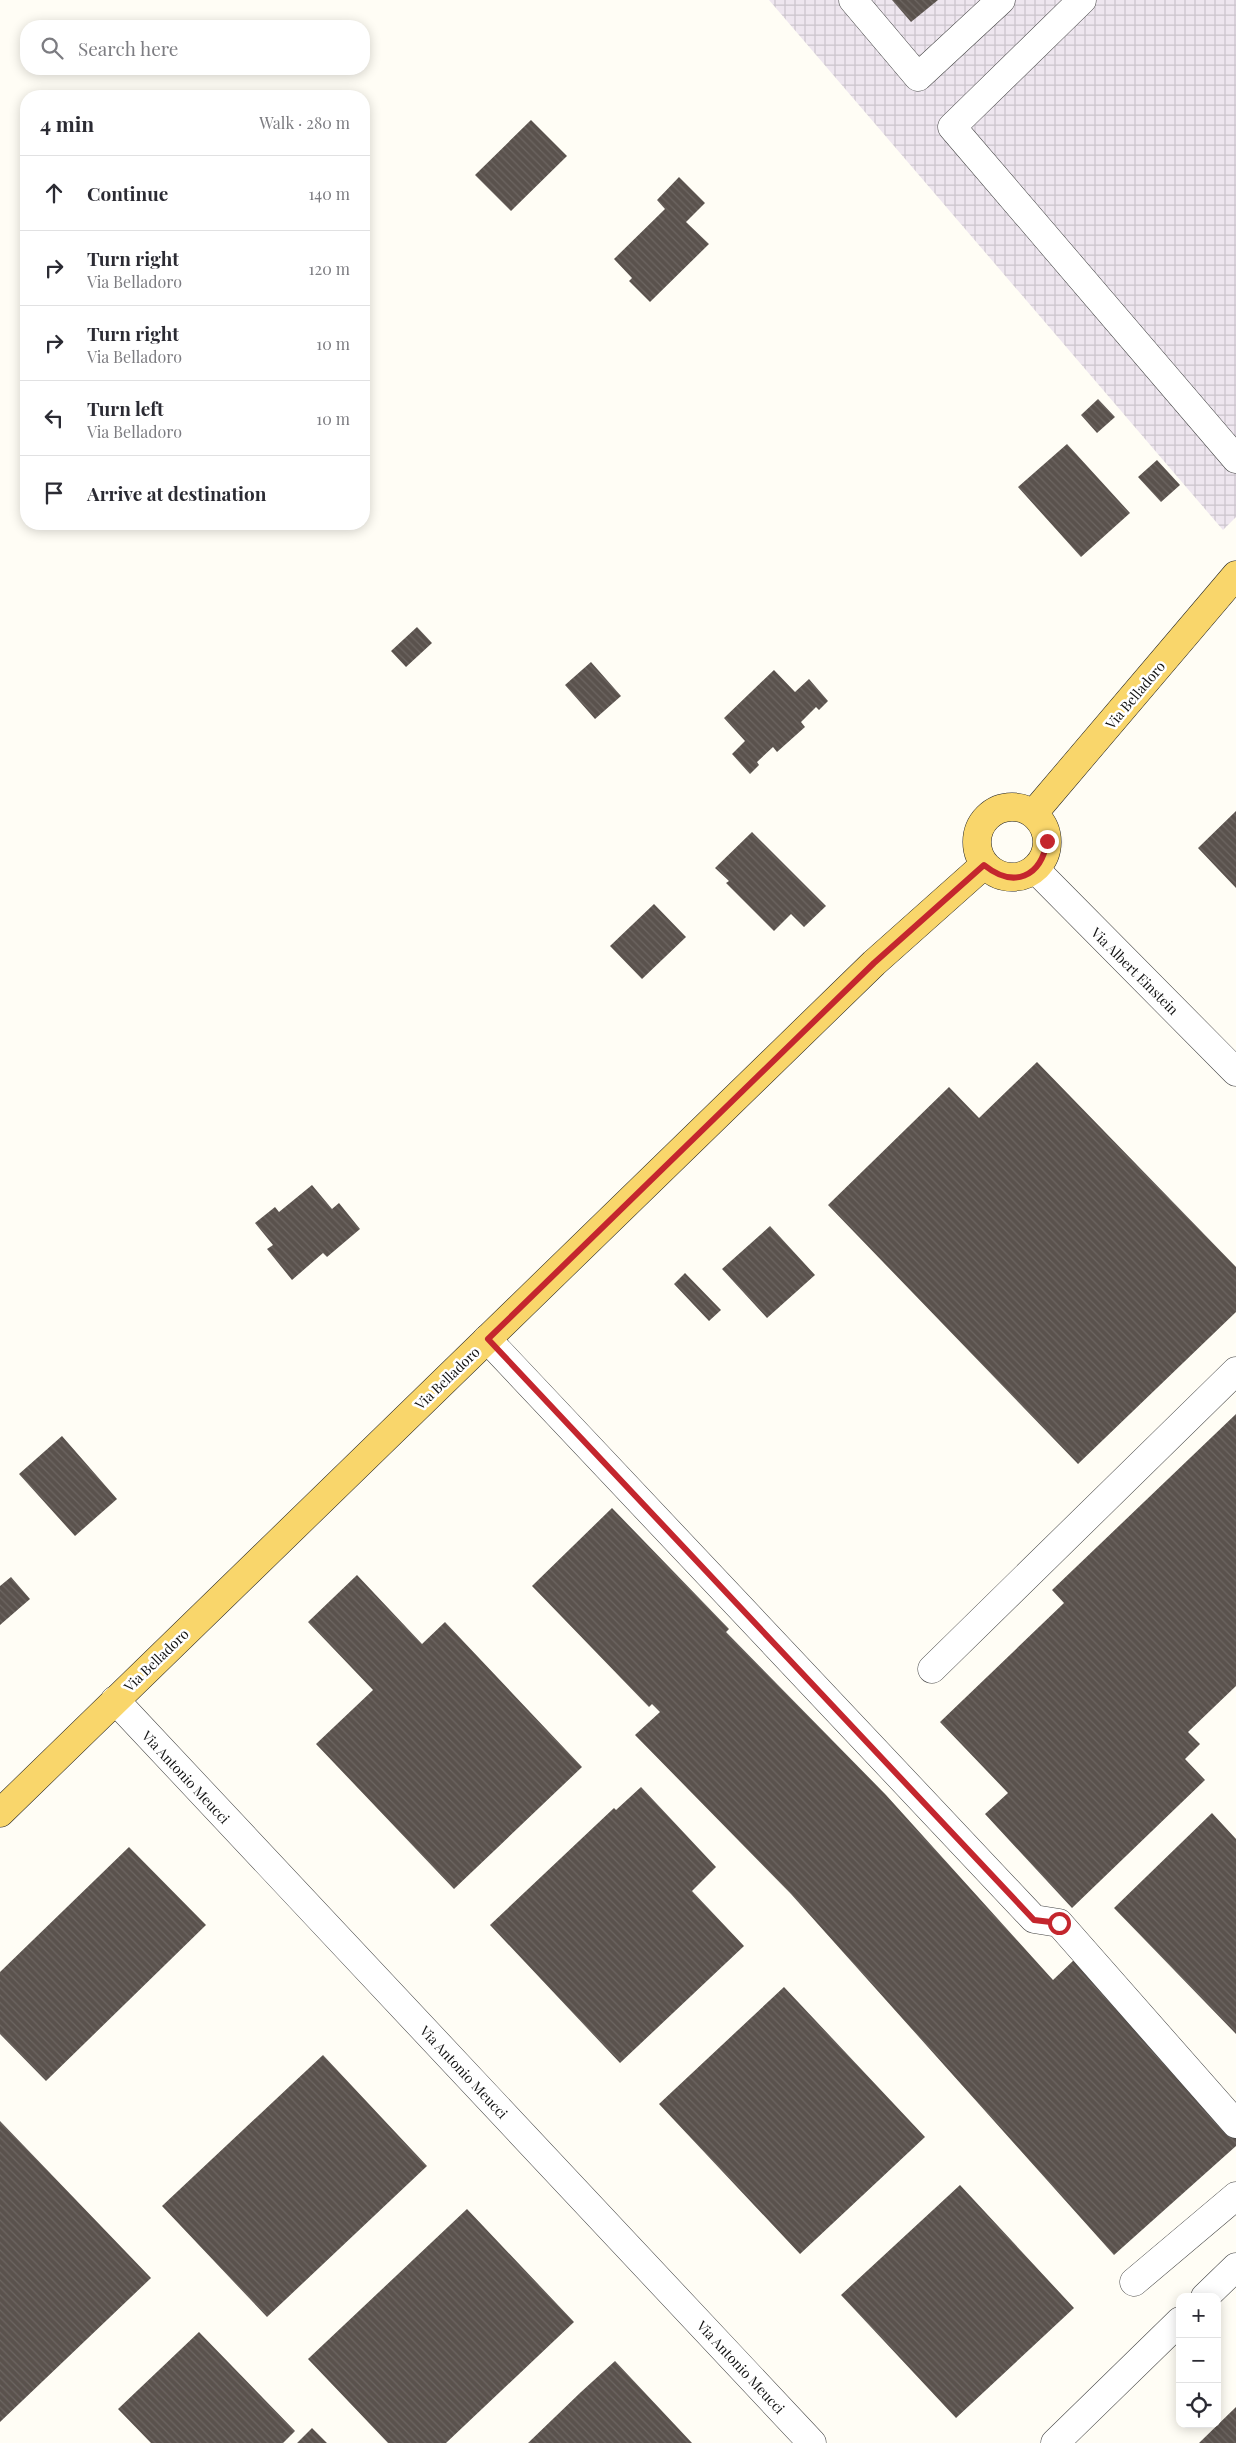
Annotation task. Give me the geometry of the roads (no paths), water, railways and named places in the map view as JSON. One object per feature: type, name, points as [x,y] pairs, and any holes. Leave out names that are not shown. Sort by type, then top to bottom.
[{"type":"main road","name":"Via Belladoro","points":[[1033,814],[1236,575]]},
{"type":"main road","points":[[1008,807],[1022,808],[1033,814],[1043,826],[1047,841],[1044,857],[1035,869],[1022,876],[1008,878],[995,874],[984,865],[976,846],[979,827],[985,818],[996,810],[1008,807]]},
{"type":"main road","name":"Via Belladoro","points":[[0,1813],[867,970],[984,865]]},
{"type":"street","points":[[853,0],[918,77],[1001,0]]},
{"type":"street","points":[[1082,0],[952,127],[1236,459]]},
{"type":"street","name":"Via Albert Einstein","points":[[1035,869],[1236,1072]]},
{"type":"street","points":[[488,1339],[1034,1920],[1059,1923],[1236,2124]]},
{"type":"street","points":[[932,1669],[1236,1371]]},
{"type":"street","name":"Via Antonio Meucci","points":[[115,1700],[812,2443]]},
{"type":"street","points":[[1134,2282],[1236,2196]]},
{"type":"street","points":[[1209,2293],[1236,2267]]},
{"type":"street","points":[[1055,2443],[1176,2325]]}]
